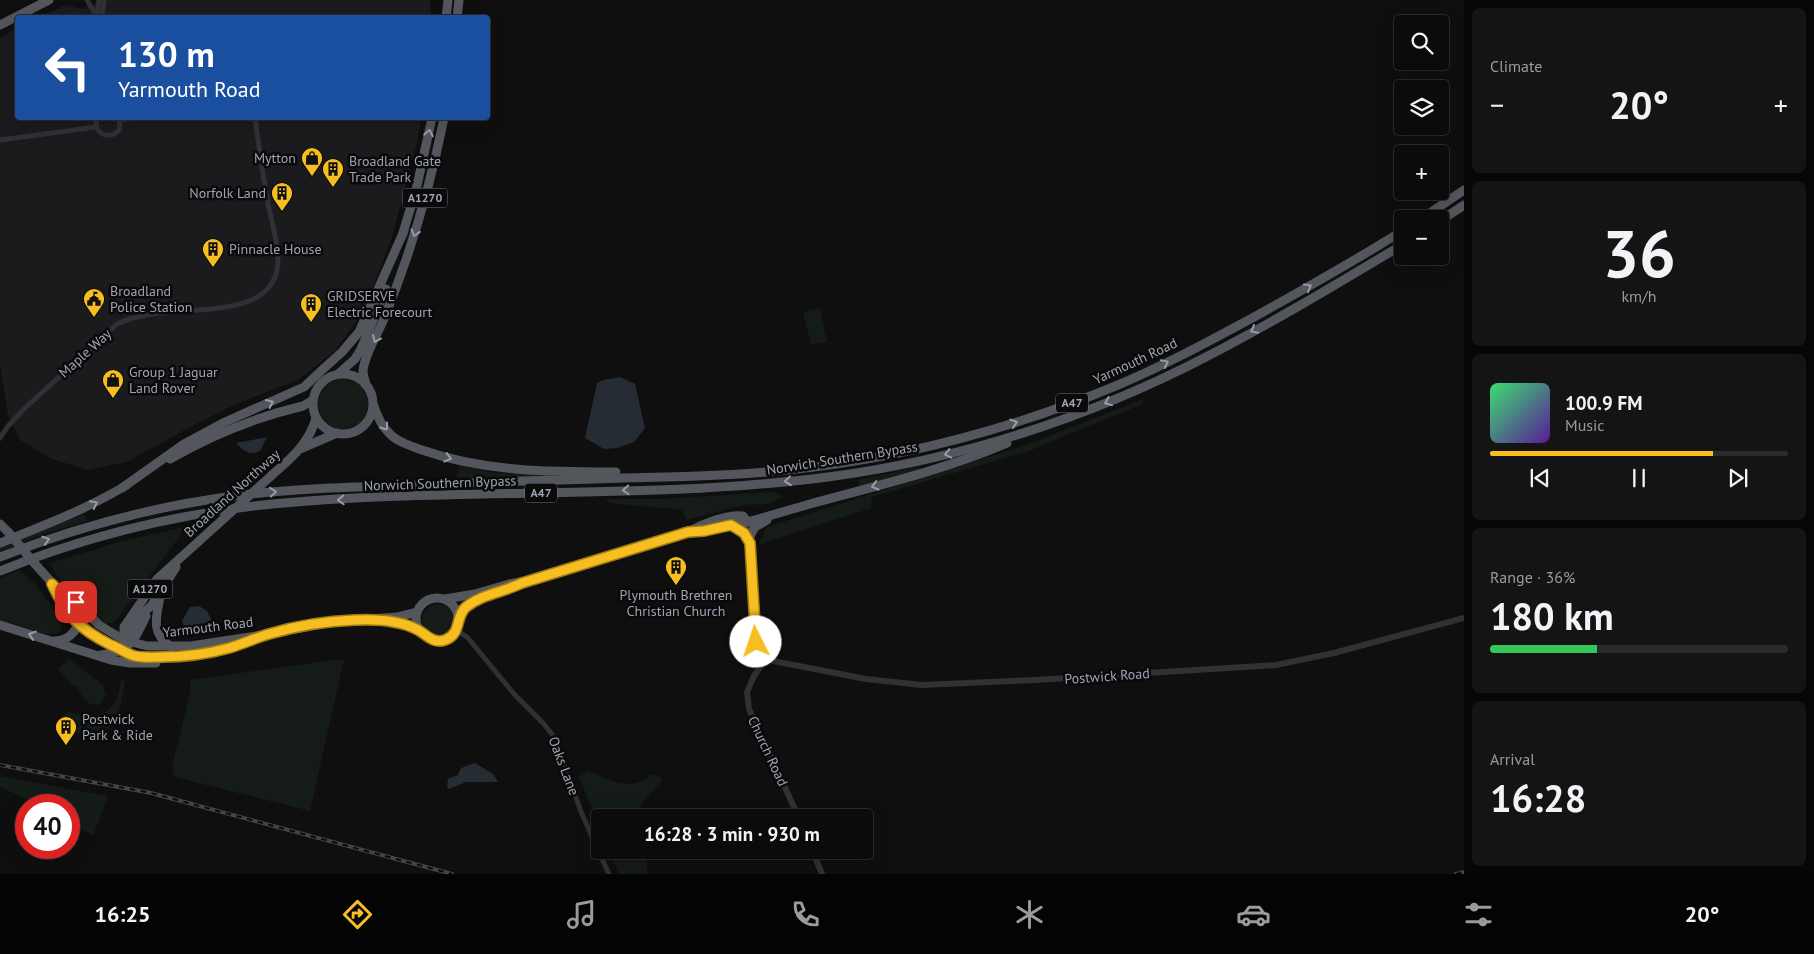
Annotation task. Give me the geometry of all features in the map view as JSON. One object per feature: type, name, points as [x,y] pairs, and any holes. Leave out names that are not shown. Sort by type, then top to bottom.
[{"type":"highway","points":[[19,15],[41,2],[49,0]]},
{"type":"highway","points":[[444,0],[445,15]]},
{"type":"highway","points":[[446,15],[448,0]]},
{"type":"highway","points":[[457,15],[459,0]]},
{"type":"highway","points":[[0,26],[15,17]]},
{"type":"highway","name":"A1270","points":[[338,374],[354,360],[361,349],[392,272],[416,190],[432,120]]},
{"type":"highway","name":"A1270","points":[[366,385],[363,376],[364,364],[383,321],[408,254],[434,164],[444,120]]},
{"type":"highway","points":[[1434,210],[1464,190]]},
{"type":"highway","points":[[1449,215],[1464,205]]},
{"type":"highway","points":[[122,488],[184,444],[225,422],[304,387],[342,352],[360,332],[404,231]]},
{"type":"highway","name":"Yarmouth Road","points":[[708,476],[807,468],[908,451],[993,430],[1072,403],[1165,364],[1359,258],[1394,236]]},
{"type":"highway","name":"Yarmouth Road","points":[[1062,419],[1120,397],[1204,358],[1304,303],[1394,250]]},
{"type":"highway","points":[[338,374],[354,376],[366,385],[372,395],[374,406],[370,416],[360,429],[345,434],[325,428],[316,418],[313,406],[317,388],[326,379],[338,374]]},
{"type":"highway","points":[[0,543],[65,518],[95,504],[199,442],[254,420],[303,406],[313,400]]},
{"type":"highway","name":"A47","points":[[374,406],[382,424],[395,438],[412,446],[459,462],[516,470],[656,472],[708,476]]},
{"type":"highway","name":"Broadland Northway","points":[[124,627],[156,579],[183,557],[300,449],[313,429],[316,418]]},
{"type":"highway","name":"A47","points":[[746,521],[912,475],[992,449],[1062,419]]},
{"type":"highway","name":"Norwich Southern Bypass","points":[[0,571],[59,549],[104,536],[154,523],[205,513],[262,505],[318,501],[763,484],[831,477],[920,460],[997,441],[1062,419]]},
{"type":"highway","name":"Broadland Northway","points":[[300,449],[337,433]]},
{"type":"highway","name":"Norwich Southern Bypass","points":[[0,557],[61,535],[128,516],[242,495],[361,487],[708,476]]},
{"type":"highway","name":"A47","points":[[750,540],[753,530],[759,524],[790,510]]},
{"type":"highway","points":[[522,583],[445,599],[431,598],[424,602],[417,612],[416,620],[419,631],[429,639],[436,641],[444,640],[457,630],[459,616],[466,607],[478,600],[522,583],[688,532],[702,524],[734,516],[743,516],[746,521],[704,531],[688,532]]},
{"type":"highway","name":"Yarmouth Road","points":[[0,519],[2,526],[52,584],[63,595],[76,602],[96,622],[127,645],[135,656],[173,657],[200,655],[230,648],[269,634]]},
{"type":"highway","name":"Broadland Northway","points":[[127,645],[141,614],[152,605],[183,557]]},
{"type":"highway","name":"Yarmouth Road","points":[[52,584],[69,616],[78,624],[110,644],[171,647],[192,646],[332,622],[397,618],[417,612]]},
{"type":"highway","name":"Broadland Northway","points":[[162,587],[156,631],[163,642],[171,647]]},
{"type":"highway","points":[[50,641],[67,639],[74,632],[78,624],[76,615],[63,595]]},
{"type":"highway","points":[[445,599],[453,605],[459,616]]},
{"type":"highway","name":"Yarmouth Road","points":[[376,619],[408,626],[419,631]]},
{"type":"highway","points":[[0,625],[111,660],[130,664],[175,661],[200,655]]},
{"type":"highway","points":[[100,655],[127,645],[124,627],[111,632]]},
{"type":"street","points":[[87,0],[96,15]]},
{"type":"street","points":[[97,15],[99,0]]},
{"type":"street","points":[[102,15],[104,0]]},
{"type":"street","points":[[98,120],[96,127],[101,134],[110,136],[118,132],[121,124],[120,120]]},
{"type":"street","name":"Maple Way","points":[[0,438],[8,426],[25,408],[117,324],[125,320],[142,317],[241,304],[259,296],[268,287],[276,270],[278,257],[262,171],[255,120]]},
{"type":"street","points":[[0,140],[96,127]]},
{"type":"street","name":"Maple Way","points":[[0,430],[8,426]]},
{"type":"street","points":[[746,521],[750,540],[756,642],[761,656],[766,658]]},
{"type":"street","points":[[731,525],[744,533],[750,540]]},
{"type":"street","name":"Postwick Road","points":[[766,658],[866,679],[922,685],[1034,680],[1276,665],[1334,653],[1464,618]]},
{"type":"street","name":"Oaks Lane","points":[[457,630],[468,638],[514,694],[544,723],[555,738],[581,812],[608,874]]},
{"type":"street","name":"Church Road","points":[[766,658],[754,676],[747,692],[748,709],[795,809]]},
{"type":"street","points":[[816,859],[822,874]]},
{"type":"shaded area","points":[[102,0],[430,0],[431,15],[44,15],[66,5],[82,9]]},
{"type":"shaded area","points":[[15,29],[15,120],[421,120],[418,139],[392,237],[369,298],[358,319],[335,351],[298,380],[236,404],[129,461],[88,470],[52,459],[20,440],[8,415],[0,364],[0,38]]},
{"type":"shaded area","points":[[820,308],[827,342],[811,345],[803,312]]},
{"type":"shaded area","points":[[620,377],[635,384],[645,428],[634,442],[617,448],[604,449],[585,438],[597,383]]},
{"type":"shaded area","points":[[343,379],[357,383],[364,390],[368,404],[364,418],[357,425],[343,429],[329,425],[322,418],[318,404],[322,390],[329,383]]},
{"type":"shaded area","points":[[1143,399],[1143,404],[1029,451],[872,497],[871,508],[758,545],[767,527],[1029,444]]},
{"type":"shaded area","points":[[267,437],[260,451],[253,453],[247,452],[236,443]]},
{"type":"shaded area","points":[[459,466],[496,473],[554,476],[457,480]]},
{"type":"shaded area","points":[[918,467],[919,471],[859,489],[858,480]]},
{"type":"shaded area","points":[[774,492],[784,497],[769,504],[744,505],[687,520],[682,510],[610,503],[606,499],[659,499]]},
{"type":"shaded area","points":[[85,514],[87,521],[33,538],[0,552],[0,547]]},
{"type":"shaded area","points":[[184,527],[180,536],[115,622],[106,624],[82,605],[60,581],[50,563],[122,541]]},
{"type":"shaded area","points":[[20,570],[40,589],[50,604],[62,628],[60,632],[52,634],[38,632],[0,621],[0,578]]},
{"type":"shaded area","points":[[438,604],[444,605],[449,609],[453,614],[453,626],[449,631],[444,635],[438,636],[432,635],[427,631],[423,626],[422,620],[423,614],[427,609],[432,605]]},
{"type":"shaded area","points":[[199,606],[207,611],[212,621],[208,629],[185,629],[182,621],[190,607]]},
{"type":"shaded area","points":[[69,659],[103,685],[106,696],[99,705],[87,702],[77,686],[73,686],[58,669]]},
{"type":"shaded area","points":[[344,660],[310,811],[174,777],[172,766],[190,693],[190,680]]},
{"type":"shaded area","points":[[121,680],[125,681],[122,700],[116,718],[105,731],[96,734],[86,734],[74,732],[63,727],[61,718],[64,714],[100,714],[111,707],[118,696]]},
{"type":"shaded area","points":[[475,763],[493,774],[498,782],[466,782],[449,789],[447,788],[448,779],[458,775],[461,768]]},
{"type":"shaded area","points":[[588,770],[603,778],[620,783],[637,783],[651,774],[660,776],[662,780],[638,809],[592,809],[579,777]]},
{"type":"shaded area","points":[[0,776],[108,796],[93,836],[80,828],[80,794],[15,794],[0,787]]},
{"type":"shaded area","points":[[613,859],[647,859],[647,874],[619,874]]},
{"type":"railway","points":[[0,765],[151,793],[452,874]]},
{"type":"railway","points":[[1456,874],[1464,872]]},
{"type":"place","name":"Mytton","points":[[312,177]]},
{"type":"place","name":"Broadland Gate Trade Park","points":[[333,188]]},
{"type":"place","name":"Norfolk Land","points":[[282,212]]},
{"type":"place","name":"Pinnacle House","points":[[213,268]]},
{"type":"place","name":"Broadland Police Station","points":[[94,318]]},
{"type":"place","name":"GRIDSERVE Electric Forecourt","points":[[311,323]]},
{"type":"place","name":"Group 1 Jaguar Land Rover","points":[[113,399]]},
{"type":"place","name":"Plymouth Brethren Christian Church","points":[[676,586]]},
{"type":"place","name":"Postwick Park & Ride","points":[[66,746]]},
{"type":"route","points":[[76,602],[63,595],[52,584],[61,604],[69,616],[78,624],[100,639],[135,656],[173,657],[200,655],[230,648],[269,634],[304,626],[354,620],[376,619],[408,626],[419,631],[429,639],[436,641],[444,640],[457,630],[462,610],[478,600],[493,594],[522,583],[688,532],[704,531],[731,525],[744,533],[750,543],[756,642]]}]
